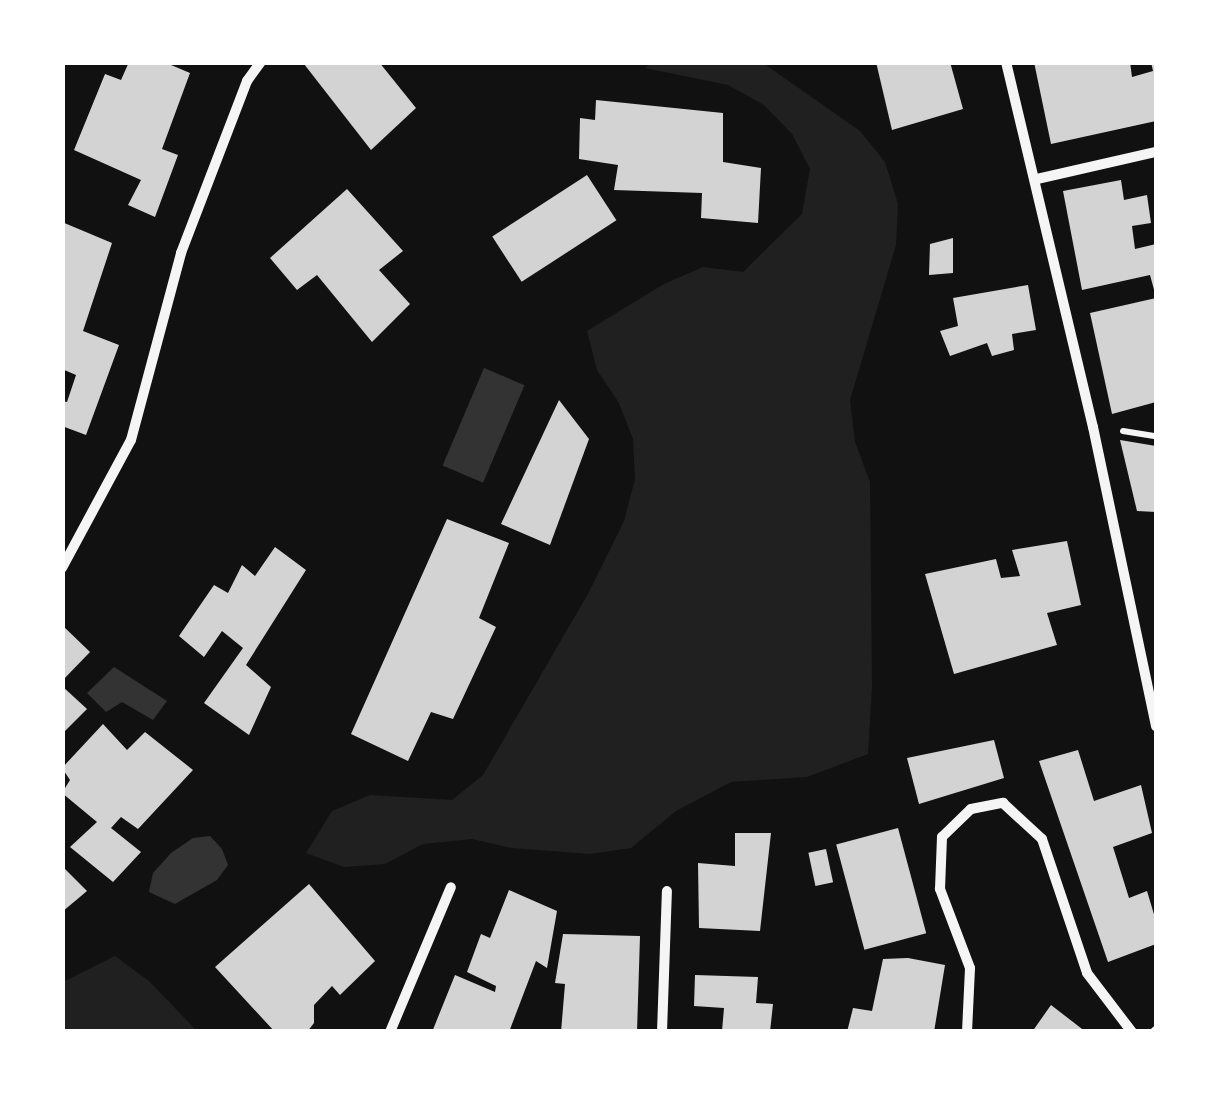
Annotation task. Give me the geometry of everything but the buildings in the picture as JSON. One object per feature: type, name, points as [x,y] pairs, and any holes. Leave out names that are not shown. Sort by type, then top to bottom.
[{"type":"street","points":[[62,568],[132,440],[181,253],[247,81],[262,62]]},
{"type":"street","points":[[1006,62],[1037,180],[1156,726]]},
{"type":"street","points":[[1037,180],[1156,152]]},
{"type":"street","points":[[967,1032],[970,968],[940,890],[942,837],[971,809],[1003,803],[1042,840],[1087,974],[1132,1032]]},
{"type":"street","points":[[390,1032],[451,887]]},
{"type":"street","points":[[662,1032],[667,891]]},
{"type":"shaded area","points":[[653,62],[763,63],[860,131],[885,162],[898,204],[896,245],[850,400],[855,442],[870,482],[872,687],[868,754],[807,777],[731,782],[676,811],[631,848],[590,854],[511,848],[472,839],[423,844],[385,864],[344,867],[306,853],[332,811],[370,795],[452,800],[483,775],[589,592],[624,521],[635,479],[633,439],[619,403],[597,370],[587,331],[664,284],[703,267],[743,272],[802,214],[810,169],[792,134],[764,105],[728,85],[645,68]]},
{"type":"shaded area","points":[[484,368],[525,385],[483,483],[443,466]]},
{"type":"shaded area","points":[[114,667],[167,701],[153,720],[122,702],[106,712],[87,693]]},
{"type":"shaded area","points":[[210,836],[222,849],[228,865],[217,880],[175,904],[149,892],[153,873],[171,853],[193,838]]},
{"type":"shaded area","points":[[115,956],[149,981],[197,1031],[63,1031],[63,982]]}]
